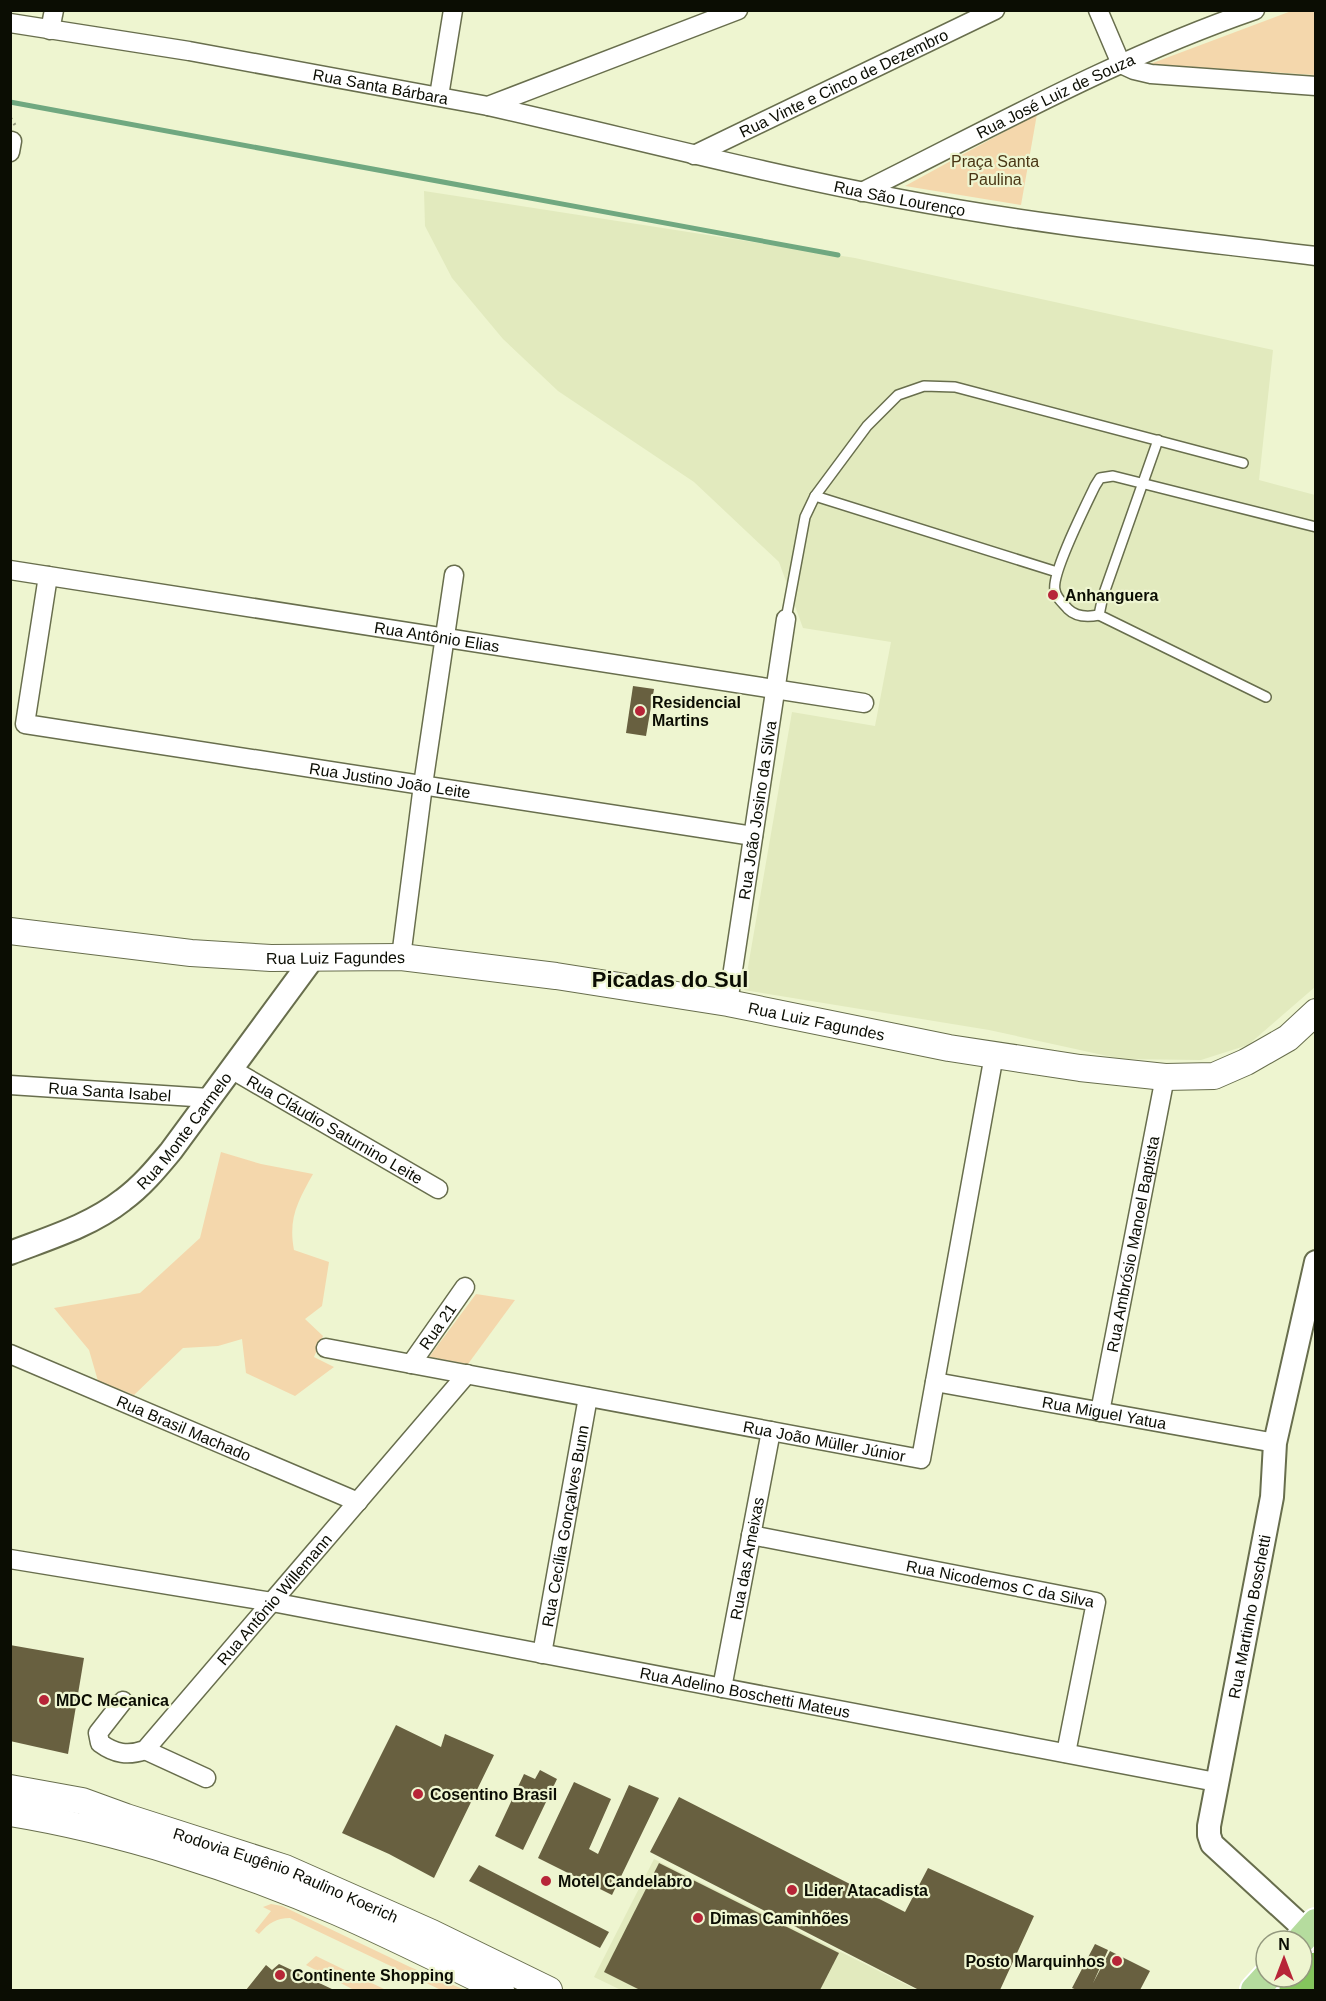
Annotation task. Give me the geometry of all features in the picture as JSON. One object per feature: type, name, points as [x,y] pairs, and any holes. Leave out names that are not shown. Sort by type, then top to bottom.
[{"type":"highway","points":[[1296,1990],[1316,1969]]},
{"type":"main road","name":"Rua Luiz Fagundes","points":[[10,931],[191,953],[271,958],[401,957],[556,976],[728,1003],[949,1048],[1080,1068],[1165,1077],[1214,1076],[1246,1062],[1288,1038],[1316,1012]]},
{"type":"main road","name":"Rodovia Eugênio Raulino Koerich","points":[[10,1788],[82,1801],[232,1860],[501,1990]]},
{"type":"main road","name":"Rodovia Eugênio Raulino Koerich","points":[[10,1813],[232,1860],[285,1868],[356,1897],[549,1990]]},
{"type":"street","points":[[50,30],[54,10]]},
{"type":"street","points":[[439,96],[453,10]]},
{"type":"street","points":[[489,106],[738,10]]},
{"type":"street","name":"Rua Vinte e Cinco de Dezembro","points":[[694,155],[995,10]]},
{"type":"street","points":[[1098,10],[1120,64],[1134,70],[1150,74],[1316,86]]},
{"type":"street","name":"Rua José Luiz de Souza","points":[[862,192],[1120,64],[1255,10]]},
{"type":"street","name":"Rua Santa Bárbara","points":[[10,23],[189,51],[489,106]]},
{"type":"street","name":"Rua São Lourenço","points":[[489,106],[694,155],[862,192],[938,206],[1316,256]]},
{"type":"street","name":"Rua Antônio Elias","points":[[10,570],[864,703]]},
{"type":"street","points":[[401,957],[423,785],[454,575]]},
{"type":"street","name":"Rua Justino João Leite","points":[[48,576],[25,724],[753,836]]},
{"type":"street","name":"Rua João Josino da Silva","points":[[728,1003],[786,619]]},
{"type":"street","name":"Rua Monte Carmelo","points":[[10,1253],[80,1226],[99,1216],[124,1200],[157,1168],[313,958]]},
{"type":"street","name":"Rua João Müller Júnior","points":[[326,1348],[921,1459],[994,1055]]},
{"type":"street","name":"Rua Cláudio Saturnino Leite","points":[[231,1069],[438,1189]]},
{"type":"street","name":"Rua Ambrósio Manoel Baptista","points":[[1100,1412],[1165,1077]]},
{"type":"street","name":"Rua Santa Isabel","points":[[10,1085],[209,1098]]},
{"type":"street","name":"Rua Martinho Boschetti","points":[[1297,1929],[1212,1844],[1209,1826],[1272,1497],[1275,1443],[1316,1262]]},
{"type":"street","name":"Rua 21","points":[[411,1364],[465,1287]]},
{"type":"street","name":"Rua Brasil Machado","points":[[10,1354],[358,1502]]},
{"type":"street","name":"Rua Antônio Willemann","points":[[145,1750],[467,1374]]},
{"type":"street","name":"Rua Miguel Yatua","points":[[935,1382],[1275,1443]]},
{"type":"street","name":"Rua Cecília Gonçalves Bunn","points":[[542,1654],[588,1397]]},
{"type":"street","name":"Rua das Ameixas","points":[[722,1688],[771,1431]]},
{"type":"street","name":"Rua Nicodemos C da Silva","points":[[751,1535],[1096,1602],[1066,1753]]},
{"type":"street","name":"Rua Adelino Boschetti Mateus","points":[[10,1559],[272,1602],[1216,1782]]},
{"type":"street","points":[[123,1701],[98,1733],[100,1743],[119,1753],[131,1754],[145,1750],[206,1778]]},
{"type":"lane","points":[[786,619],[805,517],[815,496],[867,426],[898,395],[924,386],[955,387],[1243,463]]},
{"type":"lane","points":[[1099,615],[1103,596],[1158,440]]},
{"type":"lane","points":[[1266,697],[1099,615],[1090,617],[1072,613],[1057,598],[1054,588],[1057,572],[1095,486],[1101,478],[1113,476],[1316,527]]},
{"type":"lane","points":[[815,496],[1057,572]]},
{"type":"shaded area","name":"Anhanguera","points":[[424,191],[855,258],[1273,350],[1259,480],[1315,495],[1315,987],[1248,1045],[1201,1060],[1121,1059],[989,1030],[744,990],[792,712],[875,726],[891,642],[803,628],[779,562],[694,482],[558,391],[503,339],[452,278],[425,226]]},
{"type":"shaded area","name":"Dimas Caminhões","points":[[654,1859],[917,1990],[621,1990],[594,1977]]},
{"type":"green space","points":[[1294,10],[1315,11],[1315,75],[1150,64]]},
{"type":"green space","name":"Praça Santa Paulina","points":[[1037,114],[1021,205],[905,186]]},
{"type":"green space","points":[[221,1152],[261,1164],[313,1174],[293,1219],[292,1239],[294,1250],[329,1262],[322,1306],[305,1319],[323,1336],[314,1357],[334,1367],[295,1396],[246,1373],[242,1339],[218,1346],[183,1348],[134,1395],[98,1381],[89,1350],[54,1308],[140,1293],[200,1238]]},
{"type":"green space","points":[[476,1294],[515,1300],[468,1364],[429,1357]]},
{"type":"green space","points":[[271,1904],[282,1906],[410,1967],[465,1990],[441,1990],[290,1918],[273,1922],[259,1934],[255,1931],[271,1911],[263,1907]]},
{"type":"green space","points":[[316,1956],[386,1990],[354,1990],[306,1965]]},
{"type":"building","name":"Residencial Martins","points":[[633,686],[654,689],[646,736],[626,733]]},
{"type":"building","name":"MDC Mecanica","points":[[10,1645],[84,1658],[68,1754],[10,1741]]},
{"type":"building","name":"Cosentino Brasil","points":[[396,1725],[441,1747],[445,1734],[494,1755],[434,1878],[342,1833]]},
{"type":"building","points":[[540,1770],[557,1779],[523,1850],[495,1836],[524,1774],[535,1779]]},
{"type":"building","points":[[574,1782],[611,1799],[589,1849],[598,1854],[629,1785],[659,1798],[612,1895],[538,1858]]},
{"type":"building","name":"Lider Atacadista","points":[[679,1797],[905,1912],[928,1868],[1034,1916],[1000,1990],[919,1990],[650,1852]]},
{"type":"building","name":"Dimas Caminhões","points":[[659,1863],[839,1953],[820,1990],[640,1990],[604,1972]]},
{"type":"building","points":[[479,1865],[609,1932],[600,1948],[469,1881]]},
{"type":"building","name":"Posto Marquinhos","points":[[1095,1944],[1108,1950],[1093,1983],[1110,1951],[1150,1971],[1140,1990],[1077,1990],[1072,1988]]},
{"type":"building","name":"Continente Shopping","points":[[279,1964],[334,1990],[246,1990],[266,1965],[272,1970]]},
{"type":"waterway","points":[[10,102],[838,255]]},
{"type":"place","name":"Anhanguera","points":[[1053,595]]},
{"type":"place","name":"Residencial Martins","points":[[640,711]]},
{"type":"place","name":"MDC Mecanica","points":[[44,1700]]},
{"type":"place","name":"Cosentino Brasil","points":[[418,1794]]},
{"type":"place","name":"Motel Candelabro","points":[[546,1881]]},
{"type":"place","name":"Lider Atacadista","points":[[792,1890]]},
{"type":"place","name":"Dimas Caminhões","points":[[698,1918]]},
{"type":"place","name":"Posto Marquinhos","points":[[1117,1961]]},
{"type":"place","name":"Continente Shopping","points":[[280,1975]]},
{"type":"district","name":"Picadas do Sul","points":[[670,979]]}]
